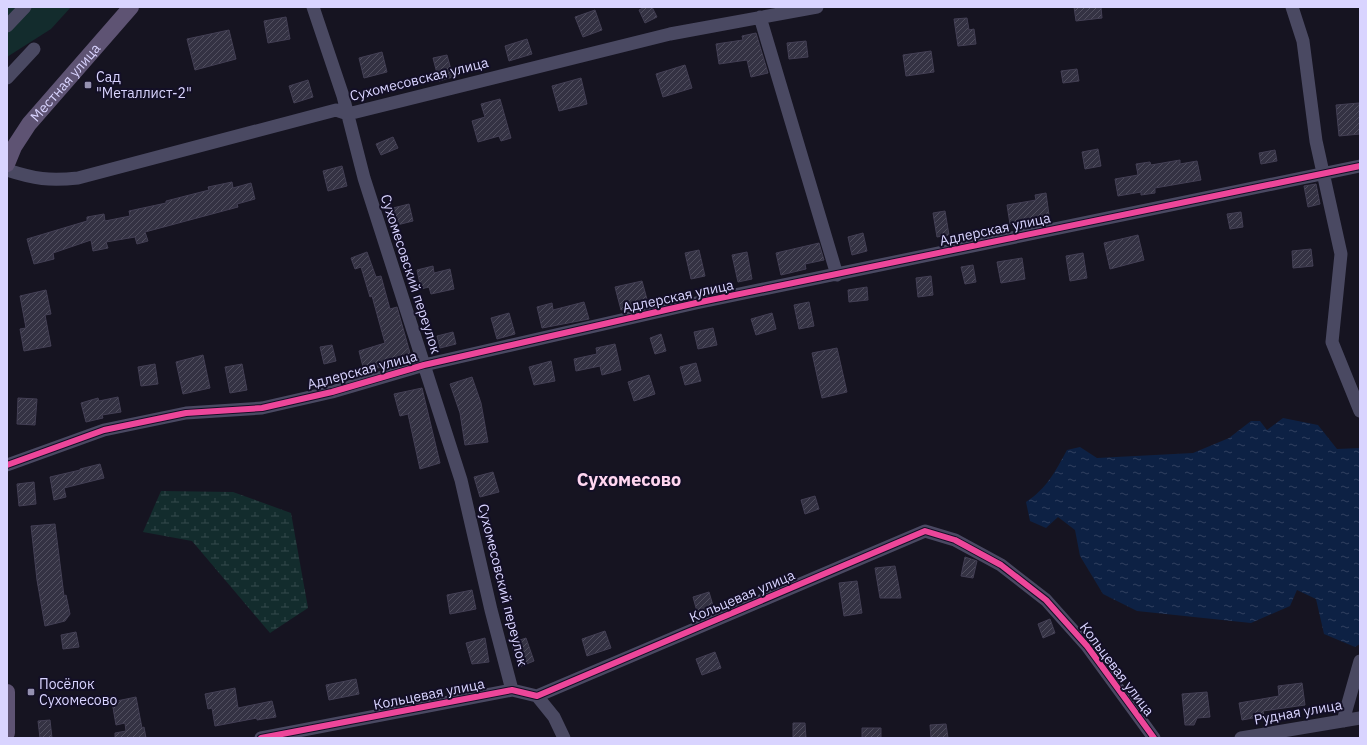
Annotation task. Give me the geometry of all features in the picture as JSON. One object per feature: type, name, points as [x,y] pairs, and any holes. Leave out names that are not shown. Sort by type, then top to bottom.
[{"type":"main road","name":"Местная улица","points":[[7,164],[14,147],[29,124],[131,7]]},
{"type":"main road","points":[[7,692],[7,733]]},
{"type":"street","points":[[7,26],[26,7]]},
{"type":"street","name":"Сухомесовский переулок","points":[[313,7],[348,114],[364,178],[460,480],[490,610],[512,690]]},
{"type":"street","name":"Сухомесовская улица","points":[[7,170],[38,179],[53,180],[78,178],[336,110],[348,114],[670,34],[817,7]]},
{"type":"street","points":[[1292,7],[1303,41],[1316,141],[1341,254],[1332,342],[1360,411]]},
{"type":"street","points":[[760,17],[837,275]]},
{"type":"street","points":[[7,78],[34,49]]},
{"type":"street","name":"Адлерская улица","points":[[7,465],[104,430],[186,413],[262,408],[332,392],[424,365],[696,303],[837,275],[1323,172],[1360,166]]},
{"type":"street","name":"Кольцевая улица","points":[[260,738],[275,737],[512,690],[537,696],[925,531],[955,540],[994,562],[1046,600],[1087,646],[1154,738]]},
{"type":"street","points":[[1343,720],[1360,661]]},
{"type":"street","points":[[537,696],[554,717],[564,738]]},
{"type":"street","name":"Рудная улица","points":[[1241,738],[1272,736],[1343,720],[1360,718]]},
{"type":"green space","points":[[7,7],[71,7],[51,29],[7,57]]},
{"type":"green space","points":[[161,491],[233,492],[291,513],[308,608],[270,633],[192,541],[143,532]]},
{"type":"water","points":[[1283,418],[1318,425],[1337,449],[1360,448],[1360,644],[1355,647],[1324,634],[1316,599],[1297,590],[1290,606],[1251,623],[1137,611],[1103,594],[1080,556],[1075,530],[1058,517],[1046,528],[1030,521],[1026,502],[1045,485],[1067,450],[1080,447],[1097,458],[1193,453],[1229,438],[1251,421],[1260,421],[1267,430]]},
{"type":"building","points":[[645,7],[652,7],[657,17],[645,23],[639,10]]},
{"type":"building","points":[[1074,7],[1101,7],[1102,18],[1076,21]]},
{"type":"building","points":[[595,10],[602,30],[583,37],[575,17]]},
{"type":"building","points":[[286,17],[290,39],[268,43],[264,21]]},
{"type":"building","points":[[967,18],[969,30],[974,29],[976,44],[958,46],[954,19]]},
{"type":"building","points":[[229,30],[236,59],[195,70],[187,39]]},
{"type":"building","points":[[756,33],[768,73],[751,77],[747,60],[719,64],[716,44],[743,40],[742,36]]},
{"type":"building","points":[[527,39],[532,54],[509,61],[505,46]]},
{"type":"building","points":[[806,41],[808,57],[789,59],[787,43]]},
{"type":"building","points":[[931,51],[934,72],[906,76],[903,55]]},
{"type":"building","points":[[382,52],[387,72],[364,78],[359,58]]},
{"type":"building","points":[[447,55],[453,77],[439,81],[433,58]]},
{"type":"building","points":[[685,65],[692,88],[663,97],[656,74]]},
{"type":"building","points":[[1077,69],[1079,81],[1063,83],[1061,71]]},
{"type":"building","points":[[581,78],[587,104],[559,111],[552,86]]},
{"type":"building","points":[[308,80],[313,97],[294,103],[289,86]]},
{"type":"building","points":[[500,99],[511,138],[501,141],[499,136],[478,142],[472,121],[485,117],[481,104]]},
{"type":"building","points":[[1359,103],[1360,134],[1339,136],[1336,105]]},
{"type":"building","points":[[393,137],[398,148],[381,155],[376,144]]},
{"type":"building","points":[[1098,149],[1101,166],[1085,169],[1082,152]]},
{"type":"building","points":[[1275,150],[1277,161],[1261,164],[1259,153]]},
{"type":"building","points":[[1180,160],[1180,164],[1197,161],[1201,180],[1155,188],[1155,193],[1141,195],[1141,192],[1118,196],[1115,179],[1138,175],[1136,164],[1150,162],[1151,165]]},
{"type":"building","points":[[342,166],[347,186],[328,191],[323,171]]},
{"type":"building","points":[[232,182],[233,188],[251,183],[255,199],[237,204],[238,207],[145,232],[148,241],[137,244],[135,237],[106,242],[108,248],[93,251],[91,240],[53,253],[54,259],[34,264],[27,239],[87,221],[87,217],[104,214],[105,221],[130,216],[129,211],[166,203],[166,201],[209,190],[208,187]]},
{"type":"building","points":[[1316,184],[1320,204],[1308,207],[1304,186]]},
{"type":"building","points":[[1046,193],[1049,215],[1020,220],[1021,223],[1010,224],[1007,205],[1036,200],[1035,195]]},
{"type":"building","points":[[409,204],[413,221],[397,225],[393,208]]},
{"type":"building","points":[[945,211],[949,235],[937,237],[933,213]]},
{"type":"building","points":[[1241,212],[1243,227],[1230,229],[1227,214]]},
{"type":"building","points":[[863,233],[867,251],[852,255],[848,237]]},
{"type":"building","points":[[1138,235],[1144,260],[1110,269],[1104,243]]},
{"type":"building","points":[[819,243],[824,260],[805,264],[806,269],[781,275],[776,253]]},
{"type":"building","points":[[1311,249],[1313,266],[1293,268],[1292,251]]},
{"type":"building","points":[[699,250],[705,276],[691,279],[685,253]]},
{"type":"building","points":[[367,252],[376,277],[381,276],[390,309],[397,307],[412,360],[364,371],[359,351],[385,343],[372,296],[370,297],[361,267],[355,269],[351,258]]},
{"type":"building","points":[[747,252],[752,279],[738,282],[732,255]]},
{"type":"building","points":[[1083,253],[1087,278],[1070,281],[1066,256]]},
{"type":"building","points":[[1022,258],[1025,279],[1001,283],[997,262]]},
{"type":"building","points":[[973,265],[976,282],[965,284],[961,267]]},
{"type":"building","points":[[433,266],[434,273],[450,269],[454,289],[431,294],[429,287],[421,289],[417,270]]},
{"type":"building","points":[[931,276],[933,295],[918,297],[916,278]]},
{"type":"building","points":[[642,281],[648,303],[621,310],[615,287]]},
{"type":"building","points":[[867,287],[868,300],[849,302],[848,290]]},
{"type":"building","points":[[46,290],[51,314],[45,315],[51,346],[24,351],[20,329],[26,328],[20,296]]},
{"type":"building","points":[[584,302],[589,319],[542,328],[537,307],[552,303],[553,310]]},
{"type":"building","points":[[809,302],[814,326],[799,329],[794,305]]},
{"type":"building","points":[[509,313],[515,334],[497,339],[491,318]]},
{"type":"building","points":[[772,313],[776,329],[756,335],[751,319]]},
{"type":"building","points":[[713,328],[717,345],[698,349],[694,332]]},
{"type":"building","points":[[453,332],[456,344],[440,348],[437,336]]},
{"type":"building","points":[[661,334],[666,351],[655,354],[650,338]]},
{"type":"building","points":[[615,344],[621,370],[602,375],[600,366],[576,371],[574,359],[597,354],[596,348]]},
{"type":"building","points":[[332,345],[336,361],[324,364],[320,347]]},
{"type":"building","points":[[837,348],[847,392],[822,398],[812,353]]},
{"type":"building","points":[[203,355],[210,388],[183,394],[176,362]]},
{"type":"building","points":[[551,361],[555,381],[534,385],[529,367]]},
{"type":"building","points":[[696,363],[701,381],[685,385],[680,367]]},
{"type":"building","points":[[155,364],[158,384],[141,386],[138,367]]},
{"type":"building","points":[[242,364],[247,390],[230,393],[225,367]]},
{"type":"building","points":[[649,375],[655,394],[634,401],[628,382]]},
{"type":"building","points":[[472,377],[481,403],[488,442],[465,445],[460,413],[450,384]]},
{"type":"building","points":[[422,388],[440,463],[420,469],[408,414],[400,416],[394,394]]},
{"type":"building","points":[[118,397],[121,412],[102,415],[103,418],[86,422],[81,403],[98,398],[99,401]]},
{"type":"building","points":[[18,398],[37,399],[35,425],[17,424]]},
{"type":"building","points":[[100,464],[104,478],[64,488],[66,497],[54,500],[50,477]]},
{"type":"building","points":[[493,472],[499,492],[480,497],[474,477]]},
{"type":"building","points":[[34,482],[36,504],[19,506],[17,484]]},
{"type":"building","points":[[815,496],[819,509],[805,514],[801,500]]},
{"type":"building","points":[[55,524],[64,596],[66,595],[70,614],[65,621],[45,626],[37,580],[31,526]]},
{"type":"building","points":[[965,557],[977,561],[973,578],[961,576]]},
{"type":"building","points":[[895,566],[901,598],[880,598],[875,568]]},
{"type":"building","points":[[857,581],[862,613],[844,616],[839,583]]},
{"type":"building","points":[[472,590],[476,609],[450,614],[447,595]]},
{"type":"building","points":[[709,592],[714,609],[698,615],[693,597]]},
{"type":"building","points":[[1050,619],[1055,633],[1043,638],[1038,624]]},
{"type":"building","points":[[605,631],[611,648],[587,656],[582,639]]},
{"type":"building","points":[[76,632],[79,647],[63,649],[61,635]]},
{"type":"building","points":[[485,638],[489,662],[472,664],[466,643]]},
{"type":"building","points":[[526,638],[534,661],[519,667],[511,643]]},
{"type":"building","points":[[715,652],[721,668],[702,675],[696,659]]},
{"type":"building","points":[[356,679],[359,694],[329,700],[326,685]]},
{"type":"building","points":[[1302,683],[1305,705],[1263,711],[1264,716],[1242,720],[1239,703],[1279,696],[1278,686]]},
{"type":"building","points":[[235,688],[238,708],[272,701],[276,717],[257,720],[257,718],[215,726],[212,708],[208,709],[205,694]]},
{"type":"building","points":[[1207,692],[1210,717],[1197,718],[1194,725],[1185,725],[1182,694]]},
{"type":"building","points":[[136,697],[142,728],[144,727],[146,738],[115,738],[115,733],[126,731],[125,723],[116,725],[112,702]]},
{"type":"building","points":[[50,720],[52,738],[40,738],[38,721]]},
{"type":"building","points":[[793,723],[805,723],[806,738],[793,738]]},
{"type":"building","points":[[946,724],[948,738],[931,738],[930,725]]},
{"type":"building","points":[[862,728],[881,728],[881,738],[862,738]]},
{"type":"cycle path","points":[[7,465],[104,430],[186,413],[262,408],[332,392],[424,365],[696,303],[1360,166]]},
{"type":"cycle path","points":[[261,738],[512,690],[537,696],[925,531],[955,540],[1001,565],[1046,600],[1087,646],[1154,738]]},
{"type":"place","name":"Сад \"Металлист-2\"","points":[[88,85]]},
{"type":"place","name":"Посёлок Сухомесово","points":[[31,692]]},
{"type":"district","name":"Сухомесово","points":[[629,480]]}]
